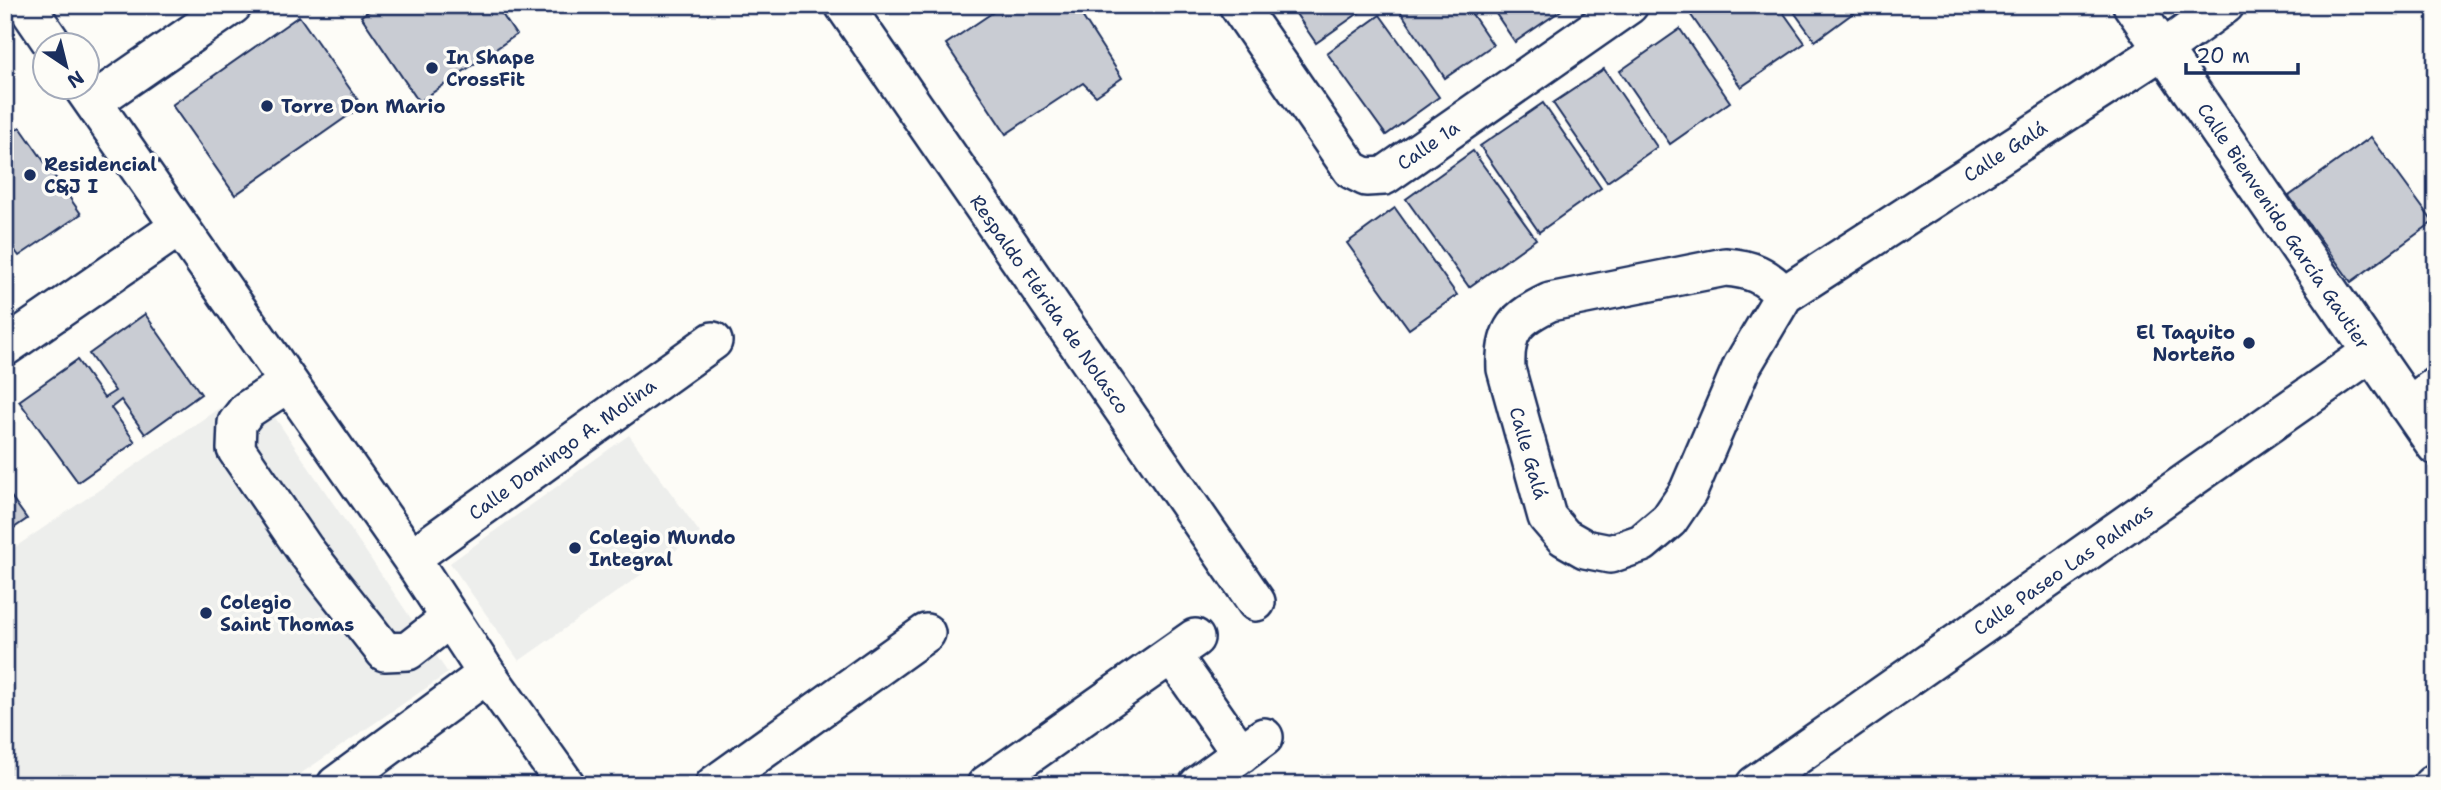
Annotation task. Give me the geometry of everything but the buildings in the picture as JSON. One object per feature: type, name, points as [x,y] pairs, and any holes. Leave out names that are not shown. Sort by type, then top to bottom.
[{"type":"street","points":[[26,5],[44,32]]},
{"type":"street","points":[[102,86],[233,5]]},
{"type":"street","name":"Respaldo Flérida de Nolasco","points":[[844,5],[1256,602]]},
{"type":"street","name":"Calle 1a","points":[[1238,5],[1352,170],[1366,177],[1384,176],[1629,5]]},
{"type":"street","name":"Calle Bienvenido García Gautier","points":[[2132,5],[2370,353],[2422,396],[2436,446]]},
{"type":"street","name":"Calle Galá","points":[[1784,295],[1768,277],[1749,269],[1725,267],[1550,302],[1525,313],[1512,328],[1504,348],[1506,369],[1547,517],[1564,537],[1585,549],[1610,554],[1642,543],[1669,520],[1688,492],[1742,366],[1784,295],[2164,49],[2225,5]]},
{"type":"street","points":[[93,102],[411,558],[486,674],[566,785]]},
{"type":"street","points":[[5,347],[179,227]]},
{"type":"street","name":"Calle Domingo A. Molina","points":[[411,558],[713,341]]},
{"type":"street","name":"Calle Paseo Las Palmas","points":[[1755,785],[2370,353]]},
{"type":"street","points":[[288,383],[247,410],[237,423],[236,449],[305,550],[385,652],[408,650],[449,619]]},
{"type":"street","points":[[714,785],[926,633]]},
{"type":"street","points":[[986,785],[1183,646],[1253,745],[1198,785]]},
{"type":"street","points":[[336,785],[486,674]]},
{"type":"shaded area","name":"Colegio Saint Thomas","points":[[253,385],[448,673],[284,785],[5,785],[5,554]]},
{"type":"shaded area","name":"Colegio Mundo Integral","points":[[629,435],[700,533],[519,661],[450,563]]},
{"type":"place","name":"In Shape CrossFit","points":[[432,68]]},
{"type":"place","name":"Torre Don Mario","points":[[267,106]]},
{"type":"place","name":"Residencial C&J I","points":[[30,175]]},
{"type":"place","name":"El Taquito Norteño","points":[[2249,343]]},
{"type":"place","name":"Colegio Mundo Integral","points":[[575,548]]},
{"type":"place","name":"Colegio Saint Thomas","points":[[206,613]]}]
